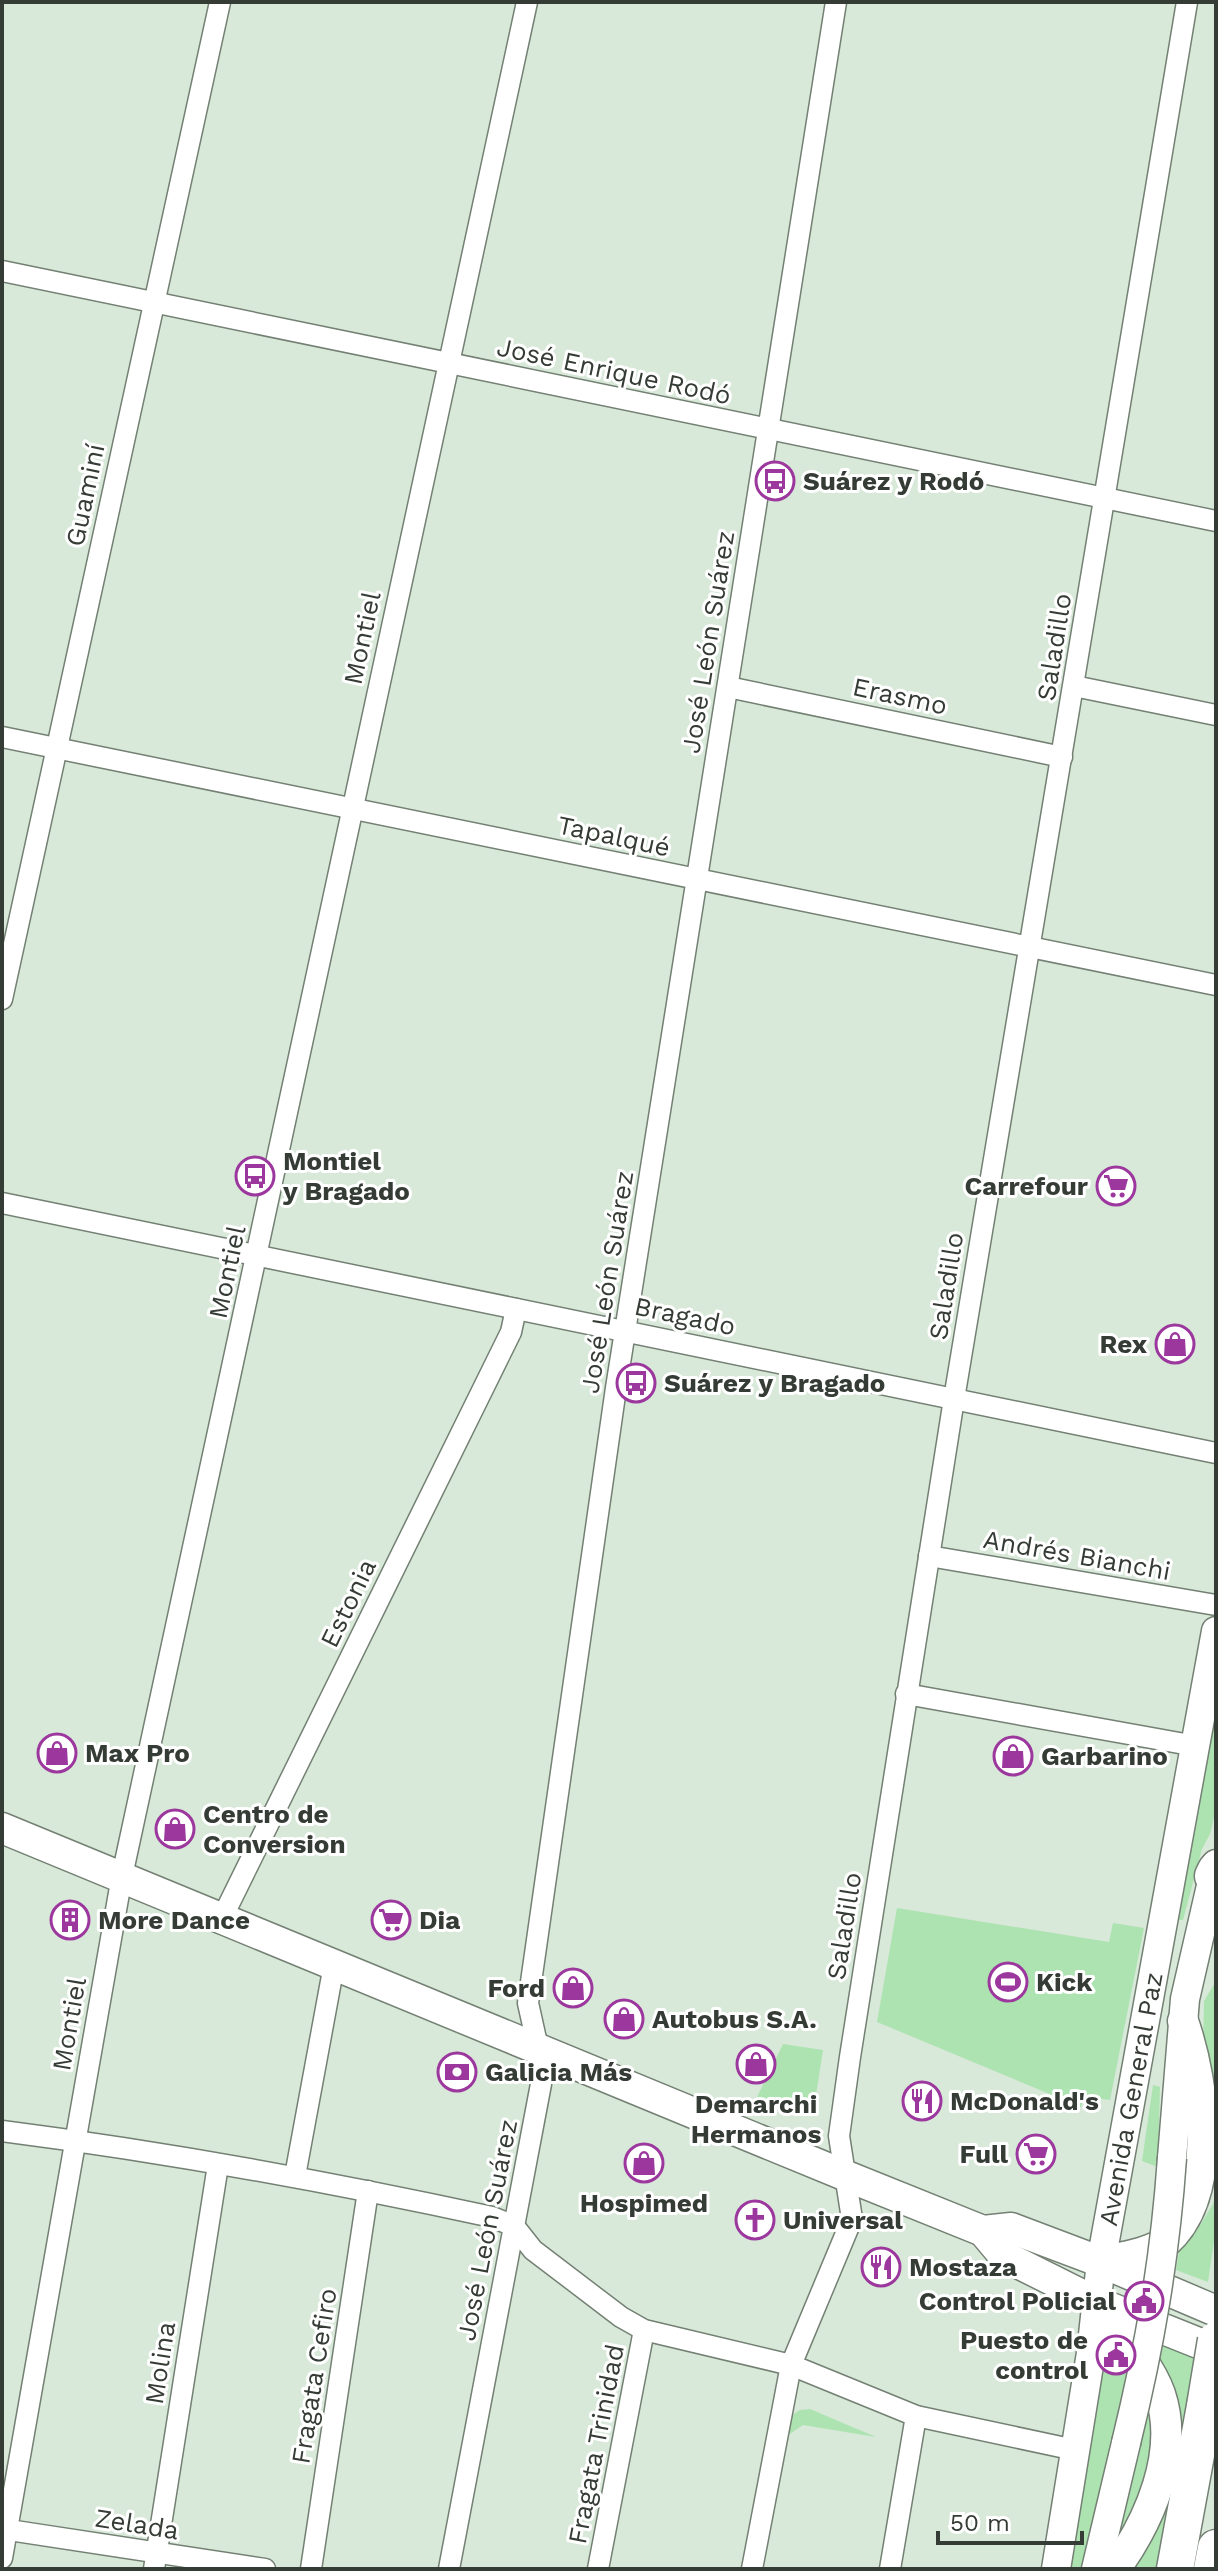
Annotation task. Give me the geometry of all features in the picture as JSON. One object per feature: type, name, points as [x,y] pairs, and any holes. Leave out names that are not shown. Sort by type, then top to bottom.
[{"type":"highway","points":[[1175,2569],[1216,2340]]},
{"type":"highway","points":[[1212,2569],[1216,2548]]},
{"type":"main road","points":[[2,1828],[983,2231],[1004,2256],[1096,2302],[1216,2350]]},
{"type":"main road","points":[[1101,2262],[1148,2251],[1167,2242],[1195,2216],[1208,2188],[1213,2163],[1213,2133],[1206,2089],[1183,2021]]},
{"type":"main road","points":[[983,2231],[1011,2228],[1216,2311]]},
{"type":"main road","points":[[1096,2302],[1151,2375],[1160,2395],[1165,2424],[1166,2449],[1160,2479],[1143,2519],[1115,2569]]},
{"type":"street","name":"Guaminí","points":[[2,999],[220,2]]},
{"type":"street","name":"Montiel","points":[[2,2558],[4,2530],[122,1876],[527,2]]},
{"type":"street","name":"José León Suárez","points":[[449,2569],[541,2084],[538,2048],[528,2003],[626,1330],[836,2]]},
{"type":"street","name":"Saladillo","points":[[752,2569],[791,2365],[852,2219],[839,2136],[954,1399],[1187,2]]},
{"type":"street","name":"José Enrique Rodó","points":[[2,271],[1216,521]]},
{"type":"street","points":[[1074,686],[1216,715]]},
{"type":"street","name":"Erasmo","points":[[728,687],[1062,757]]},
{"type":"street","name":"Tapalqué","points":[[2,737],[1216,985]]},
{"type":"street","name":"Bragado","points":[[2,1203],[1216,1453]]},
{"type":"street","name":"Estonia","points":[[222,1918],[511,1332],[516,1309]]},
{"type":"street","name":"Andrés Bianchi","points":[[929,1556],[1216,1605]]},
{"type":"street","name":"Avenida General Paz","points":[[1056,2569],[1091,2353],[1101,2262],[1216,1631]]},
{"type":"street","points":[[906,1694],[1196,1746]]},
{"type":"street","points":[[1096,2569],[1143,2373],[1159,2290],[1183,2021],[1215,1870]]},
{"type":"street","points":[[1188,1986],[1216,1955]]},
{"type":"street","points":[[295,2176],[334,1965]]},
{"type":"street","points":[[2,2131],[295,2176],[492,2217],[514,2226],[533,2250],[621,2317],[644,2330],[791,2365],[916,2416],[1075,2450]]},
{"type":"street","name":"Molina","points":[[155,2561],[218,2165]]},
{"type":"street","name":"Fragata Cefiro","points":[[311,2569],[368,2191]]},
{"type":"street","name":"Fragata Trinidad","points":[[598,2569],[644,2330]]},
{"type":"street","points":[[890,2569],[916,2416]]},
{"type":"street","name":"Zelada","points":[[4,2530],[155,2561],[265,2569]]},
{"type":"green space","points":[[1216,1690],[1216,1809],[1183,1920],[1176,1920]]},
{"type":"green space","name":"Kick","points":[[897,1908],[1109,1942],[1113,1923],[1144,1928],[1110,2100],[1084,2097],[1081,2107],[877,2022]]},
{"type":"green space","points":[[1216,1981],[1216,2101],[1203,2046],[1204,2001]]},
{"type":"green space","points":[[783,2044],[823,2050],[814,2108],[802,2116],[757,2097]]},
{"type":"green space","points":[[1153,2085],[1160,2087],[1158,2167],[1142,2161]]},
{"type":"green space","points":[[1216,2191],[1216,2228],[1208,2282],[1176,2270],[1180,2245],[1197,2230],[1213,2204]]},
{"type":"green space","points":[[1163,2346],[1195,2358],[1170,2496],[1161,2569],[1126,2569],[1150,2531],[1158,2366]]},
{"type":"green space","points":[[1104,2362],[1123,2362],[1132,2376],[1082,2569],[1071,2569]]},
{"type":"green space","points":[[1151,2400],[1158,2425],[1150,2482],[1109,2555]]},
{"type":"green space","points":[[810,2409],[876,2437],[803,2425],[788,2435],[791,2416],[800,2410]]},
{"type":"place","name":"Suárez y Rodó","points":[[775,481]]},
{"type":"place","name":"Montiel y Bragado","points":[[255,1176]]},
{"type":"place","name":"Carrefour","points":[[1116,1186]]},
{"type":"place","name":"Rex","points":[[1175,1344]]},
{"type":"place","name":"Suárez y Bragado","points":[[636,1383]]},
{"type":"place","name":"Max Pro","points":[[57,1753]]},
{"type":"place","name":"Garbarino","points":[[1013,1756]]},
{"type":"place","name":"Centro de Conversion","points":[[175,1829]]},
{"type":"place","name":"More Dance","points":[[70,1920]]},
{"type":"place","name":"Dia","points":[[391,1920]]},
{"type":"place","name":"Kick","points":[[1008,1982]]},
{"type":"place","name":"Ford","points":[[573,1988]]},
{"type":"place","name":"Autobus S.A.","points":[[624,2019]]},
{"type":"place","name":"Demarchi Hermanos","points":[[756,2064]]},
{"type":"place","name":"Galicia Más","points":[[457,2072]]},
{"type":"place","name":"McDonald's","points":[[922,2101]]},
{"type":"place","name":"Full","points":[[1036,2154]]},
{"type":"place","name":"Hospimed","points":[[644,2163]]},
{"type":"place","name":"Universal","points":[[755,2220]]},
{"type":"place","name":"Mostaza","points":[[881,2267]]},
{"type":"place","name":"Control Policial","points":[[1144,2301]]},
{"type":"place","name":"Puesto de control","points":[[1116,2355]]}]
